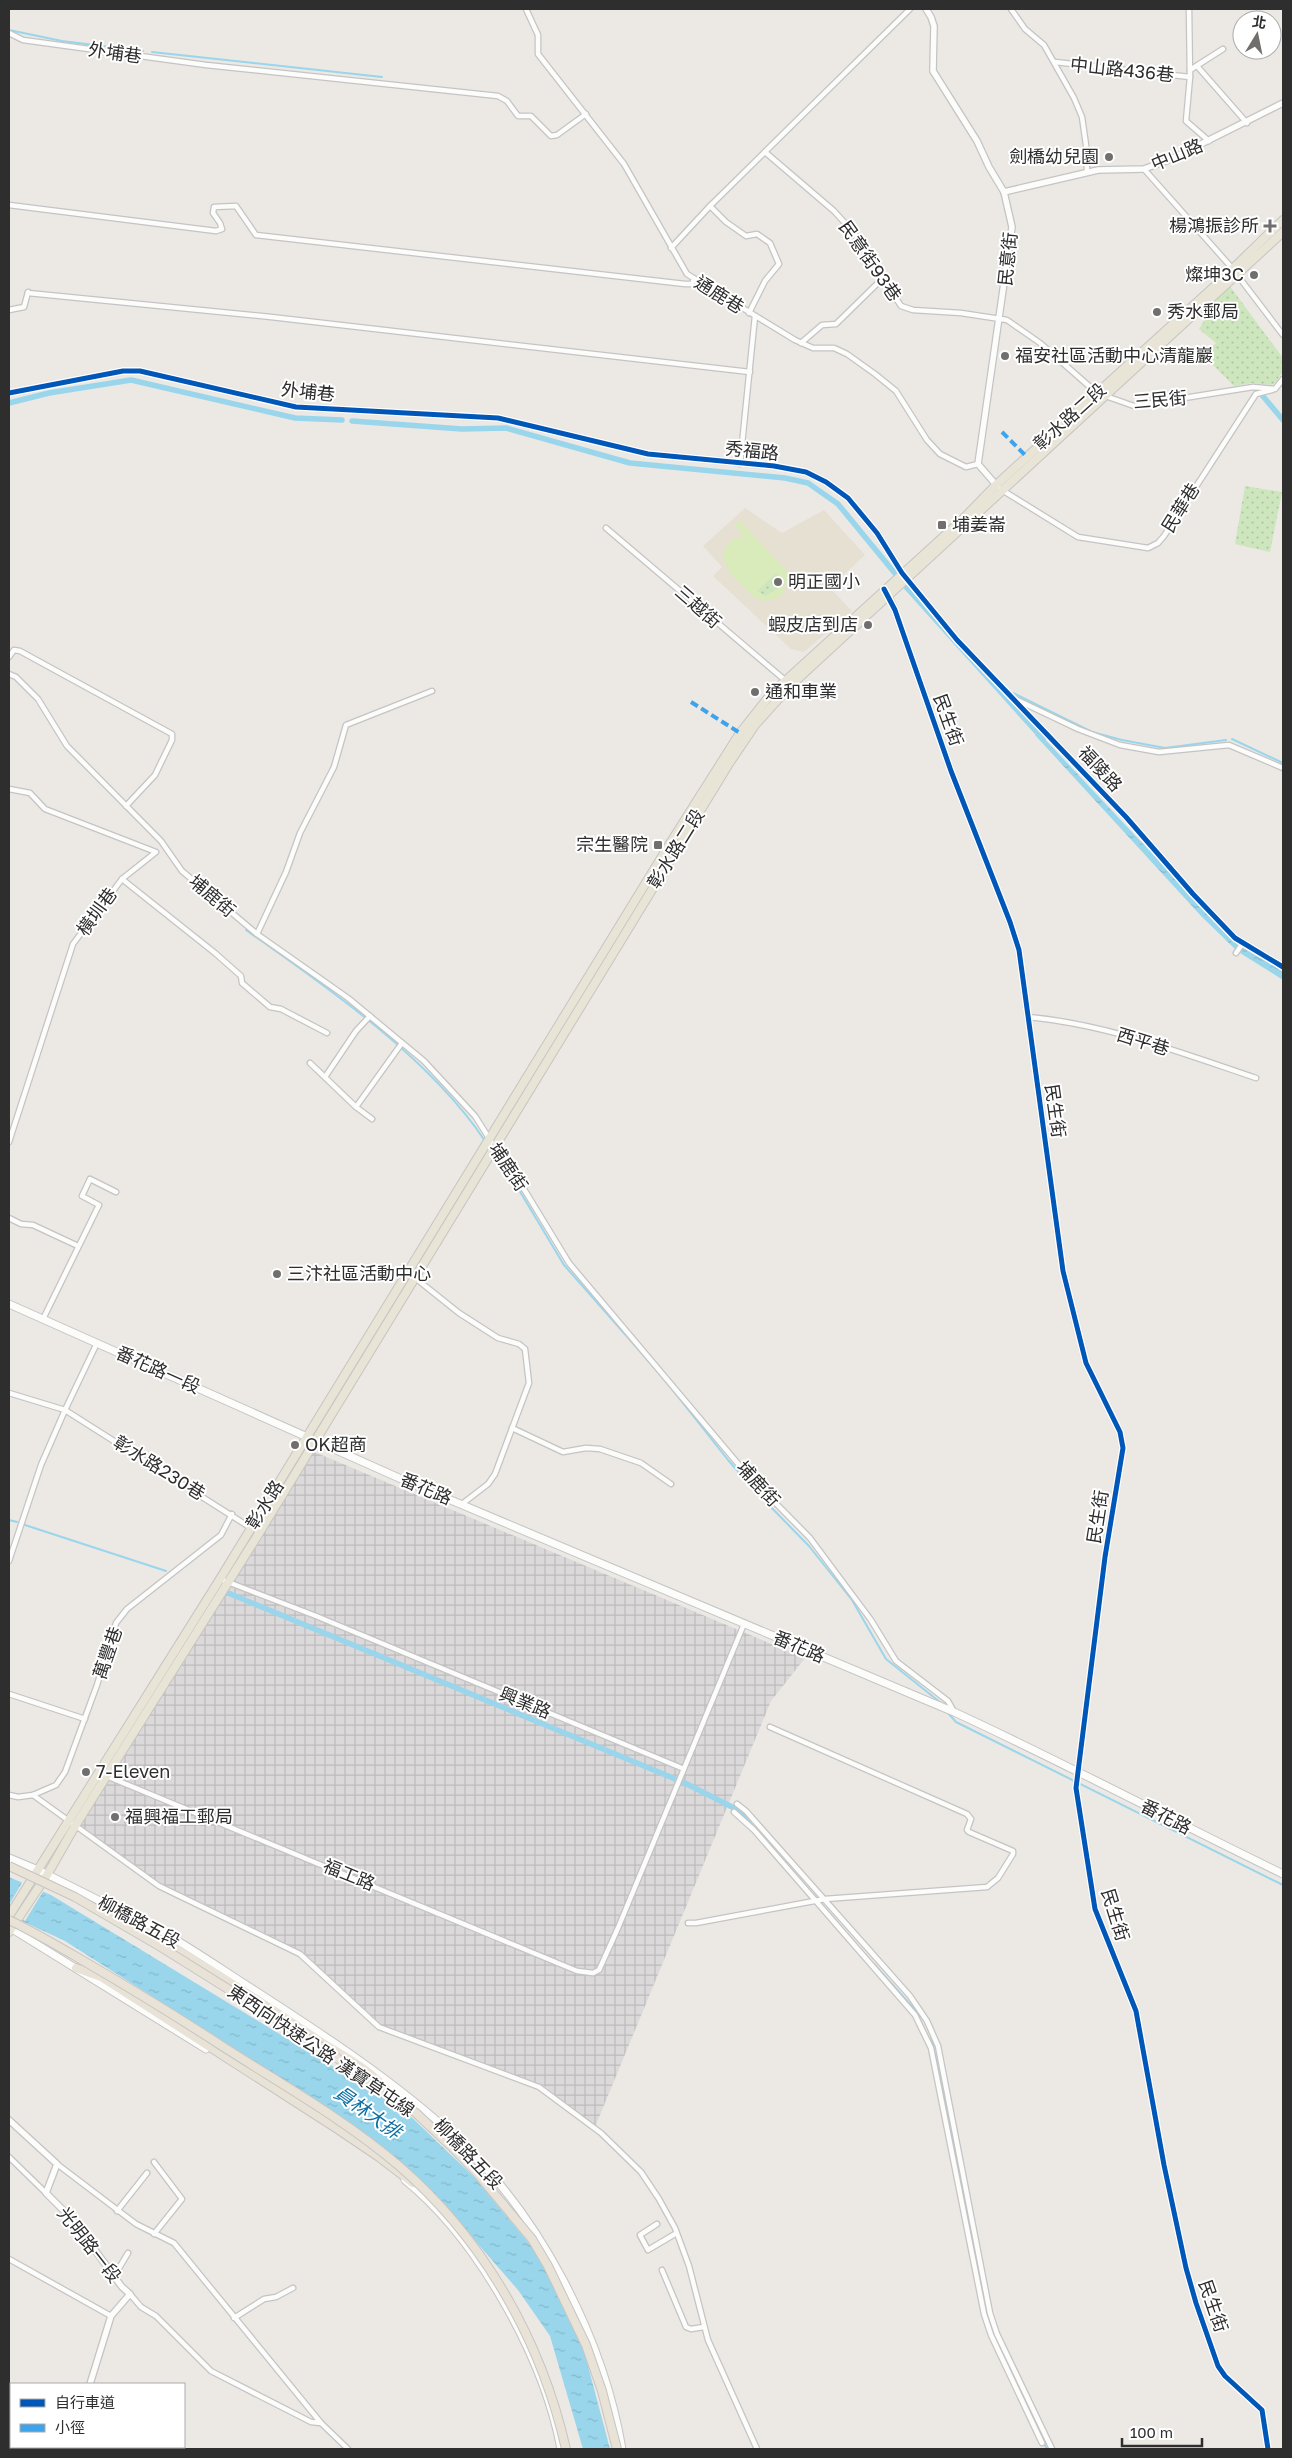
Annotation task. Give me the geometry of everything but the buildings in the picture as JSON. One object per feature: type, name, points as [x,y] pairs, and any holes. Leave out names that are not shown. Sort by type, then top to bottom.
[{"type":"highway","name":"東西向快速公路 漢寶草屯線","points":[[9,1866],[75,1896],[161,1947],[324,2049],[416,2113],[452,2147],[477,2173],[532,2239],[562,2293],[586,2344],[602,2390],[617,2449]]},
{"type":"highway","points":[[106,1904],[112,1911],[252,1997],[360,2067],[384,2085],[391,2096]]},
{"type":"highway","points":[[11,1918],[187,2023],[338,2120],[396,2164],[433,2197],[476,2251],[498,2282],[517,2314],[539,2361],[553,2398],[566,2449]]},
{"type":"highway","points":[[76,1968],[101,1978],[128,1994],[339,2130],[433,2197]]},
{"type":"main road","name":"彰水路二段","points":[[494,1146],[740,733],[784,680],[900,586],[904,576],[963,518],[999,488],[1100,395],[1233,270],[1283,220]]},
{"type":"main road","name":"彰水路二段","points":[[1233,270],[1283,232]]},
{"type":"main road","name":"彰水路二段","points":[[489,1139],[672,847],[755,725],[884,589],[895,579],[904,576]]},
{"type":"main road","name":"彰水路","points":[[103,1774],[250,1528],[489,1139]]},
{"type":"main road","name":"彰水路","points":[[11,1918],[30,1882],[72,1823],[228,1583],[494,1146]]},
{"type":"main road","name":"番花路一段","points":[[9,1304],[97,1342],[306,1438]]},
{"type":"main road","name":"番花路","points":[[306,1438],[954,1712],[1027,1745],[1078,1773],[1283,1874]]},
{"type":"main road","name":"彰水路","points":[[11,1918],[40,1886],[72,1823]]},
{"type":"main road","name":"柳橋路五段","points":[[9,1858],[47,1874],[106,1904],[116,1906],[162,1931],[377,2072],[456,2137],[480,2161],[530,2226],[568,2291],[596,2355],[618,2426],[622,2449]]},
{"type":"main road","points":[[11,1918],[10,1929],[76,1968],[357,2144],[408,2183],[429,2203],[472,2254],[500,2297],[539,2378],[561,2449]]},
{"type":"street","name":"通鹿巷","points":[[526,9],[538,35],[538,54],[624,164],[687,274],[801,343],[813,348],[834,348],[847,354],[896,391],[927,440],[940,454],[966,467],[978,464]]},
{"type":"street","points":[[671,248],[710,206],[910,9]]},
{"type":"street","name":"民意街","points":[[926,9],[932,17],[934,26],[933,71],[977,141],[1004,192],[1012,227],[978,464]]},
{"type":"street","points":[[1011,9],[1024,29],[1044,45],[1055,62],[1082,116],[1087,172]]},
{"type":"street","name":"中山路436巷","points":[[1189,9],[1190,77],[1186,121],[1209,141]]},
{"type":"street","name":"外埔巷","points":[[9,33],[23,40],[146,57],[498,96],[507,101],[518,116],[531,116],[551,136],[557,135],[586,114]]},
{"type":"street","points":[[1190,70],[1222,49]]},
{"type":"street","name":"中山路436巷","points":[[1055,62],[1190,77]]},
{"type":"street","points":[[1197,66],[1247,123]]},
{"type":"street","name":"中山路","points":[[1004,192],[1087,172],[1144,169],[1247,123],[1283,103]]},
{"type":"street","name":"民意街93巷","points":[[765,152],[834,210],[854,233],[901,306],[913,310],[960,312],[999,319]]},
{"type":"street","points":[[1144,169],[1233,270],[1283,335]]},
{"type":"street","points":[[9,205],[216,231],[222,229],[213,213],[214,207],[236,206],[256,234],[685,284],[692,284],[694,279]]},
{"type":"street","points":[[710,206],[726,222],[746,236],[757,234],[770,243],[779,264],[765,281],[749,313]]},
{"type":"street","points":[[801,343],[822,325],[836,324],[883,278]]},
{"type":"street","points":[[9,310],[24,307],[28,292],[271,317],[750,372]]},
{"type":"street","points":[[740,464],[755,316]]},
{"type":"street","name":"三民街","points":[[999,319],[1007,320],[1021,328],[1100,395],[1134,406],[1253,388],[1274,390]]},
{"type":"street","name":"外埔巷","points":[[9,393],[123,371],[140,371],[296,407],[498,418],[606,444]]},
{"type":"street","points":[[1274,390],[1283,379]]},
{"type":"street","name":"民華巷","points":[[999,488],[1078,537],[1148,548],[1158,543],[1164,536],[1256,394],[1274,390]]},
{"type":"street","name":"秀福路","points":[[606,444],[648,454],[774,466],[806,472],[826,482],[848,498],[877,532],[904,576]]},
{"type":"street","points":[[978,464],[999,488]]},
{"type":"street","name":"三越街","points":[[606,528],[790,686]]},
{"type":"street","name":"福陵路","points":[[904,576],[957,640],[1126,817],[1199,900],[1243,943],[1283,967]]},
{"type":"street","name":"民生街","points":[[884,589],[889,596],[951,771],[1010,922],[1019,950],[1063,1271],[1086,1363],[1120,1432],[1123,1448],[1105,1557],[1076,1788],[1095,1909],[1136,2011],[1186,2268],[1218,2366],[1225,2376],[1262,2410],[1268,2449]]},
{"type":"street","points":[[9,657],[14,650],[20,651],[172,734],[172,740],[155,775],[126,806]]},
{"type":"street","name":"埔鹿街","points":[[9,674],[16,677],[38,699],[67,746],[160,841],[182,871],[257,934],[318,975],[370,1016],[452,1090],[475,1116],[494,1146],[506,1158],[569,1264],[745,1472],[810,1538],[871,1620],[896,1662],[948,1701],[954,1712]]},
{"type":"street","points":[[257,934],[286,872],[300,833],[334,767],[346,726],[432,691]]},
{"type":"street","points":[[1012,698],[1078,729],[1120,745],[1159,752],[1229,745],[1283,768]]},
{"type":"street","name":"橫圳巷","points":[[9,789],[30,793],[45,809],[156,852],[122,879],[73,945],[9,1142]]},
{"type":"street","points":[[122,879],[215,953],[241,976],[242,983],[270,1007],[281,1008],[327,1033]]},
{"type":"street","points":[[1236,953],[1243,943]]},
{"type":"street","points":[[325,1077],[356,1031],[370,1016]]},
{"type":"street","name":"西平巷","points":[[1028,1017],[1051,1019],[1102,1030],[1256,1078]]},
{"type":"street","points":[[356,1107],[402,1043]]},
{"type":"street","points":[[310,1063],[356,1107],[372,1119]]},
{"type":"street","points":[[43,1319],[100,1205],[82,1196],[90,1179],[116,1192]]},
{"type":"street","points":[[9,1218],[21,1224],[33,1225],[78,1246]]},
{"type":"street","points":[[414,1277],[459,1313],[498,1338],[518,1344],[525,1349],[529,1383],[495,1474],[488,1484],[462,1504]]},
{"type":"street","points":[[9,1561],[41,1464],[97,1342]]},
{"type":"street","points":[[9,1393],[66,1410]]},
{"type":"street","name":"彰水路230巷","points":[[66,1410],[232,1514],[250,1528]]},
{"type":"street","points":[[512,1428],[567,1453],[586,1448],[600,1449],[641,1463],[672,1484]]},
{"type":"street","name":"萬豐巷","points":[[9,1795],[33,1795],[56,1784],[70,1762],[116,1623],[127,1609],[221,1535],[232,1514]]},
{"type":"street","name":"興業路","points":[[220,1579],[316,1616],[684,1769]]},
{"type":"street","points":[[684,1769],[744,1624]]},
{"type":"street","points":[[9,1694],[85,1718]]},
{"type":"street","points":[[688,1923],[696,1924],[824,1899],[987,1887],[998,1878],[1013,1851],[969,1832],[967,1830],[971,1816],[770,1727]]},
{"type":"street","name":"福工路","points":[[103,1774],[577,1971],[593,1973],[599,1970],[684,1769]]},
{"type":"street","points":[[33,1795],[159,1886],[300,1954],[379,2027],[546,2091],[601,2133],[641,2172],[675,2228],[675,2234],[689,2266],[708,2340],[757,2449]]},
{"type":"street","points":[[737,1804],[746,1811],[910,1996],[930,2027],[938,2046],[990,2313],[997,2334],[1052,2449]]},
{"type":"street","points":[[734,1812],[754,1830],[915,2015],[931,2048],[984,2314],[990,2335],[1042,2443]]},
{"type":"street","points":[[9,2120],[57,2164],[117,2211],[154,2234],[174,2243],[321,2423],[348,2449]]},
{"type":"street","points":[[9,2158],[46,2193]]},
{"type":"street","points":[[154,2162],[182,2199],[154,2234]]},
{"type":"street","name":"光明路一段","points":[[57,2164],[46,2193],[73,2220],[130,2294],[111,2316],[90,2383]]},
{"type":"street","points":[[117,2211],[147,2173]]},
{"type":"street","points":[[657,2224],[640,2235],[648,2250],[675,2234]]},
{"type":"street","points":[[115,2275],[128,2253]]},
{"type":"street","points":[[9,2259],[111,2316]]},
{"type":"street","points":[[662,2270],[686,2327],[691,2329],[704,2326]]},
{"type":"street","points":[[234,2318],[260,2301],[276,2297],[293,2288]]},
{"type":"street","points":[[130,2294],[141,2307],[156,2316],[211,2371],[311,2422],[321,2423]]},
{"type":"shaded area","name":"明正國小","points":[[745,508],[782,533],[824,510],[865,555],[830,588],[852,611],[804,652],[791,649],[713,576],[722,567],[703,546]]},
{"type":"shaded area","points":[[312,1451],[805,1658],[771,1701],[595,2127],[544,2086],[371,2020],[303,1955],[160,1885],[80,1825]]},
{"type":"green space","points":[[1229,285],[1283,358],[1283,371],[1275,383],[1271,385],[1252,383],[1234,386],[1203,355],[1216,343],[1199,329],[1204,321],[1198,312]]},
{"type":"green space","points":[[1245,486],[1282,492],[1270,552],[1235,544]]},
{"type":"green space","points":[[740,521],[799,584],[795,589],[786,581],[780,596],[772,600],[761,600],[755,598],[737,580],[726,566],[724,558],[724,551],[730,542],[736,538],[745,537],[735,525]],"holes":[[[776,573],[780,580],[778,588],[766,596],[757,591]]]},
{"type":"green space","points":[[776,573],[780,580],[778,588],[766,596],[756,591]]},
{"type":"water","points":[[1040,734],[1238,945],[1235,949],[1202,917],[1035,735]]},
{"type":"water","points":[[1243,948],[1283,971],[1283,980],[1240,953]]},
{"type":"water","name":"員林大排","points":[[9,1877],[51,1895],[403,2109],[474,2177],[537,2253],[583,2347],[610,2449],[583,2449],[550,2336],[518,2290],[443,2204],[387,2153],[285,2081],[65,1941],[9,1915]]},
{"type":"pier","points":[[23,1881],[44,1890],[25,1921],[9,1911],[9,1905]]},
{"type":"waterway","points":[[9,30],[62,41],[143,51]]},
{"type":"waterway","points":[[152,52],[382,77]]},
{"type":"waterway","points":[[9,403],[49,393],[131,380],[295,418],[342,420]]},
{"type":"waterway","points":[[1262,395],[1283,420]]},
{"type":"waterway","points":[[352,421],[462,429],[506,428],[630,463],[785,478],[808,483],[838,504],[907,588],[1043,739]]},
{"type":"waterway","points":[[1013,693],[1092,732],[1122,740],[1165,748],[1226,740]]},
{"type":"waterway","points":[[1232,739],[1283,763]]},
{"type":"waterway","points":[[246,930],[343,1000],[407,1053],[462,1110],[485,1141]]},
{"type":"waterway","points":[[494,1153],[516,1185],[564,1265],[660,1374],[728,1460],[809,1546],[852,1600],[886,1659],[941,1703]]},
{"type":"waterway","points":[[9,1520],[17,1522]]},
{"type":"waterway","points":[[25,1525],[166,1571]]},
{"type":"waterway","points":[[228,1593],[685,1783],[738,1810],[750,1825]]},
{"type":"waterway","points":[[948,1713],[956,1722],[1283,1885]]},
{"type":"waterway","points":[[874,1964],[924,2020]]},
{"type":"waterway","points":[[931,2035],[985,2297]]},
{"type":"waterway","points":[[988,2314],[992,2332]]},
{"type":"waterway","points":[[1043,2442],[1047,2449]]},
{"type":"marked path","points":[[1002,432],[1027,457]]},
{"type":"marked path","points":[[691,702],[740,733]]},
{"type":"cycle path","points":[[9,393],[123,371],[140,371],[296,407],[498,418],[648,454],[774,466],[806,472],[826,482],[848,498],[877,533],[902,573],[957,640],[1126,817],[1193,894],[1235,938],[1283,967]]},
{"type":"cycle path","points":[[884,589],[895,610],[951,771],[1010,922],[1019,950],[1063,1271],[1086,1363],[1120,1432],[1123,1448],[1105,1557],[1076,1788],[1095,1909],[1136,2011],[1164,2165],[1186,2268],[1196,2303],[1218,2366],[1225,2376],[1262,2410],[1268,2449]]},
{"type":"place","name":"劍橋幼兒園","points":[[1109,157]]},
{"type":"place","name":"楊鴻振診所","points":[[1270,226]]},
{"type":"place","name":"燦坤3C","points":[[1254,275]]},
{"type":"place","name":"秀水郵局","points":[[1157,312]]},
{"type":"place","name":"福安社區活動中心清龍巖","points":[[1005,356]]},
{"type":"place","name":"埔姜崙","points":[[942,525]]},
{"type":"place","name":"明正國小","points":[[778,582]]},
{"type":"place","name":"蝦皮店到店","points":[[868,625]]},
{"type":"place","name":"通和車業","points":[[755,692]]},
{"type":"place","name":"宗生醫院","points":[[658,845]]},
{"type":"place","name":"三汴社區活動中心","points":[[277,1274]]},
{"type":"place","name":"OK超商","points":[[295,1445]]},
{"type":"place","name":"7-Eleven","points":[[86,1772]]},
{"type":"place","name":"福興福工郵局","points":[[115,1817]]}]
